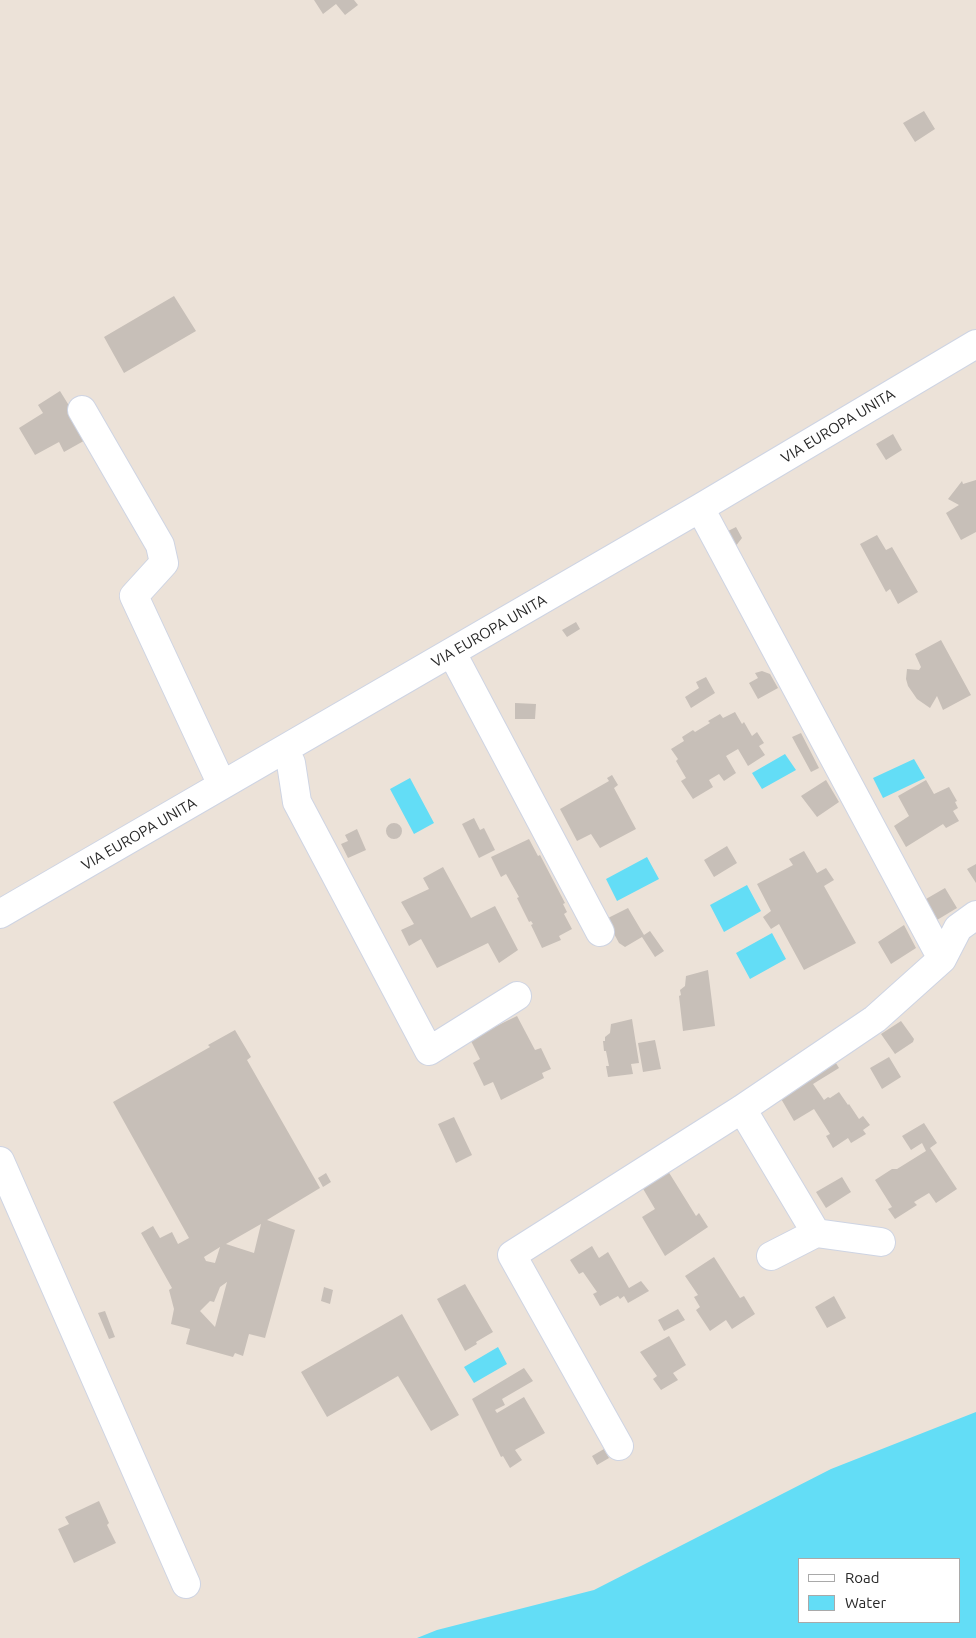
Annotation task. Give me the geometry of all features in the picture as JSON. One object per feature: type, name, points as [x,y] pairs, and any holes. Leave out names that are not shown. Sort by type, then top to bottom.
[{"type":"street","name":"VIA EUROPA UNITA","points":[[0,914],[452,653],[976,344]]},
{"type":"street","points":[[82,410],[160,544],[164,563],[134,596],[222,785]]},
{"type":"street","points":[[700,508],[942,959]]},
{"type":"street","points":[[452,653],[600,932]]},
{"type":"street","points":[[284,750],[292,763],[297,802],[429,1051],[517,996]]},
{"type":"street","points":[[619,1446],[512,1255],[742,1109],[875,1018],[942,959],[958,928],[976,915]]},
{"type":"street","points":[[742,1109],[816,1232]]},
{"type":"street","points":[[0,1161],[186,1584]]},
{"type":"street","points":[[771,1256],[816,1232],[880,1242]]},
{"type":"water","points":[[785,754],[796,770],[762,789],[752,773]]},
{"type":"water","points":[[914,759],[925,778],[883,798],[873,778]]},
{"type":"water","points":[[410,778],[434,823],[414,834],[390,789]]},
{"type":"water","points":[[647,857],[659,879],[617,901],[606,879]]},
{"type":"water","points":[[747,885],[761,911],[724,932],[710,905]]},
{"type":"water","points":[[772,933],[786,959],[750,979],[736,953]]},
{"type":"water","points":[[498,1347],[507,1364],[474,1383],[464,1367]]},
{"type":"water","points":[[976,1412],[976,1638],[417,1638],[437,1630],[594,1590],[831,1469]]},
{"type":"building","points":[[314,0],[354,0],[358,5],[345,15],[336,4],[323,14]]},
{"type":"building","points":[[924,111],[935,129],[915,142],[903,123]]},
{"type":"building","points":[[174,296],[196,331],[124,373],[104,337]]},
{"type":"building","points":[[60,391],[89,438],[64,452],[59,442],[35,455],[19,428],[43,413],[38,405]]},
{"type":"building","points":[[893,434],[902,450],[886,460],[876,444]]},
{"type":"building","points":[[976,480],[976,532],[961,540],[946,513],[959,505],[948,499],[962,481],[963,484]]},
{"type":"building","points":[[736,527],[742,538],[735,547],[722,534]]},
{"type":"building","points":[[877,535],[886,550],[892,547],[918,592],[898,604],[890,589],[886,592],[860,544]]},
{"type":"building","points":[[576,622],[580,629],[567,637],[562,630]]},
{"type":"building","points":[[941,640],[971,695],[943,710],[937,696],[930,708],[917,699],[908,686],[906,679],[907,669],[919,670],[921,667],[915,654]]},
{"type":"building","points":[[762,671],[770,674],[778,688],[758,699],[749,683],[758,678],[755,673]]},
{"type":"building","points":[[706,677],[715,693],[691,708],[685,697],[699,688],[696,682]]},
{"type":"building","points":[[515,703],[536,704],[535,719],[515,719]]},
{"type":"building","points":[[735,712],[742,724],[744,722],[752,736],[757,732],[764,743],[759,746],[765,755],[748,766],[738,749],[726,756],[736,773],[724,781],[719,774],[709,780],[713,787],[693,799],[681,781],[686,778],[676,761],[678,759],[671,749],[684,741],[682,737],[710,723],[708,721],[720,714],[723,718]]},
{"type":"building","points":[[801,733],[819,768],[811,772],[792,737]]},
{"type":"building","points":[[612,775],[618,785],[614,788],[636,829],[600,848],[591,834],[577,841],[560,809],[609,781],[607,778]]},
{"type":"building","points":[[826,780],[839,802],[817,817],[801,796]]},
{"type":"building","points":[[926,780],[934,794],[949,787],[957,801],[955,802],[958,808],[953,811],[959,821],[946,828],[943,824],[906,847],[894,826],[909,816],[898,796]]},
{"type":"building","points":[[474,818],[480,830],[484,828],[495,850],[479,858],[462,824]]},
{"type":"building","points":[[391,823],[397,823],[402,828],[400,837],[391,839],[386,834],[386,828]]},
{"type":"building","points":[[357,829],[366,850],[348,858],[341,844],[348,841],[345,835]]},
{"type":"building","points":[[529,839],[538,856],[540,855],[565,903],[563,904],[567,912],[564,914],[572,929],[559,936],[561,940],[542,948],[531,925],[533,924],[531,921],[529,922],[517,898],[519,897],[506,874],[501,877],[491,857]]},
{"type":"building","points":[[727,846],[737,863],[714,877],[704,860]]},
{"type":"building","points":[[804,851],[817,873],[826,868],[834,880],[824,886],[856,943],[804,970],[779,924],[771,929],[763,917],[771,911],[757,884],[793,865],[789,859]]},
{"type":"building","points":[[976,864],[976,883],[967,869]]},
{"type":"building","points":[[443,867],[471,918],[495,906],[518,950],[499,963],[488,943],[437,968],[421,939],[409,946],[401,930],[414,924],[401,902],[429,889],[423,878]]},
{"type":"building","points":[[945,888],[957,908],[937,920],[926,899]]},
{"type":"building","points":[[628,908],[644,935],[650,931],[664,951],[655,957],[642,937],[625,947],[619,943],[606,919]]},
{"type":"building","points":[[904,925],[916,948],[891,964],[878,942]]},
{"type":"building","points":[[708,970],[715,1026],[683,1031],[680,990],[685,986],[686,976]]},
{"type":"building","points":[[517,1016],[535,1050],[541,1048],[551,1069],[542,1073],[544,1078],[501,1100],[493,1082],[484,1086],[473,1063],[480,1059],[470,1039]]},
{"type":"building","points":[[632,1019],[639,1063],[631,1064],[633,1074],[608,1077],[606,1066],[609,1066],[603,1041],[605,1041],[605,1037],[610,1033],[611,1024]]},
{"type":"building","points":[[901,1021],[914,1039],[913,1042],[895,1054],[881,1034]]},
{"type":"building","points":[[235,1030],[251,1057],[247,1060],[320,1188],[267,1220],[295,1230],[265,1338],[249,1334],[243,1356],[235,1353],[233,1357],[186,1344],[190,1329],[171,1324],[174,1309],[169,1290],[172,1288],[141,1233],[153,1226],[160,1238],[172,1232],[178,1244],[189,1238],[113,1102],[210,1047],[208,1045]],"holes":[[[261,1224],[254,1253],[226,1244]],[[220,1247],[215,1263],[206,1261],[204,1257]],[[227,1282],[215,1327],[200,1311],[210,1301],[214,1302],[220,1287]]]},
{"type":"building","points":[[655,1040],[661,1069],[643,1072],[638,1043]]},
{"type":"building","points":[[889,1057],[901,1077],[882,1089],[870,1068]]},
{"type":"building","points":[[834,1060],[839,1068],[813,1084],[824,1100],[839,1092],[859,1119],[863,1116],[870,1125],[863,1130],[866,1134],[851,1143],[848,1138],[833,1148],[826,1136],[830,1134],[814,1109],[794,1121],[780,1097]]},
{"type":"building","points":[[454,1117],[472,1155],[456,1163],[438,1124]]},
{"type":"building","points":[[924,1123],[937,1143],[930,1148],[957,1189],[936,1203],[929,1193],[914,1202],[917,1205],[895,1219],[888,1209],[892,1207],[875,1180],[926,1151],[922,1143],[911,1150],[902,1136]]},
{"type":"building","points":[[668,1171],[696,1216],[699,1213],[708,1227],[665,1256],[642,1217],[655,1209],[642,1187]]},
{"type":"building","points":[[326,1173],[331,1182],[323,1187],[318,1178]]},
{"type":"building","points":[[842,1177],[851,1192],[826,1208],[816,1192]]},
{"type":"building","points":[[592,1246],[599,1258],[608,1252],[629,1288],[641,1281],[649,1291],[628,1303],[624,1296],[620,1299],[618,1296],[600,1306],[593,1294],[597,1292],[583,1272],[579,1274],[570,1260]]},
{"type":"building","points":[[714,1257],[740,1298],[744,1296],[755,1314],[732,1329],[726,1320],[710,1331],[696,1310],[700,1307],[694,1297],[698,1295],[685,1276]]},
{"type":"building","points":[[465,1284],[493,1332],[465,1351],[437,1299]]},
{"type":"building","points":[[324,1287],[333,1290],[330,1304],[321,1301]]},
{"type":"building","points":[[834,1296],[846,1318],[827,1328],[815,1307]]},
{"type":"building","points":[[678,1309],[685,1320],[664,1331],[658,1320]]},
{"type":"building","points":[[105,1311],[115,1337],[109,1339],[98,1313]]},
{"type":"building","points":[[402,1314],[459,1415],[431,1431],[398,1376],[327,1417],[301,1372]]},
{"type":"building","points":[[669,1336],[686,1365],[673,1373],[678,1380],[661,1390],[653,1379],[657,1376],[640,1352]]},
{"type":"building","points":[[524,1368],[533,1381],[502,1399],[505,1405],[495,1410],[497,1413],[524,1397],[545,1433],[515,1450],[522,1460],[510,1468],[503,1456],[501,1457],[472,1399]]},
{"type":"building","points":[[604,1449],[609,1458],[597,1465],[592,1456]]},
{"type":"building","points":[[99,1501],[109,1523],[107,1525],[116,1543],[74,1563],[58,1529],[69,1524],[65,1517]]}]
